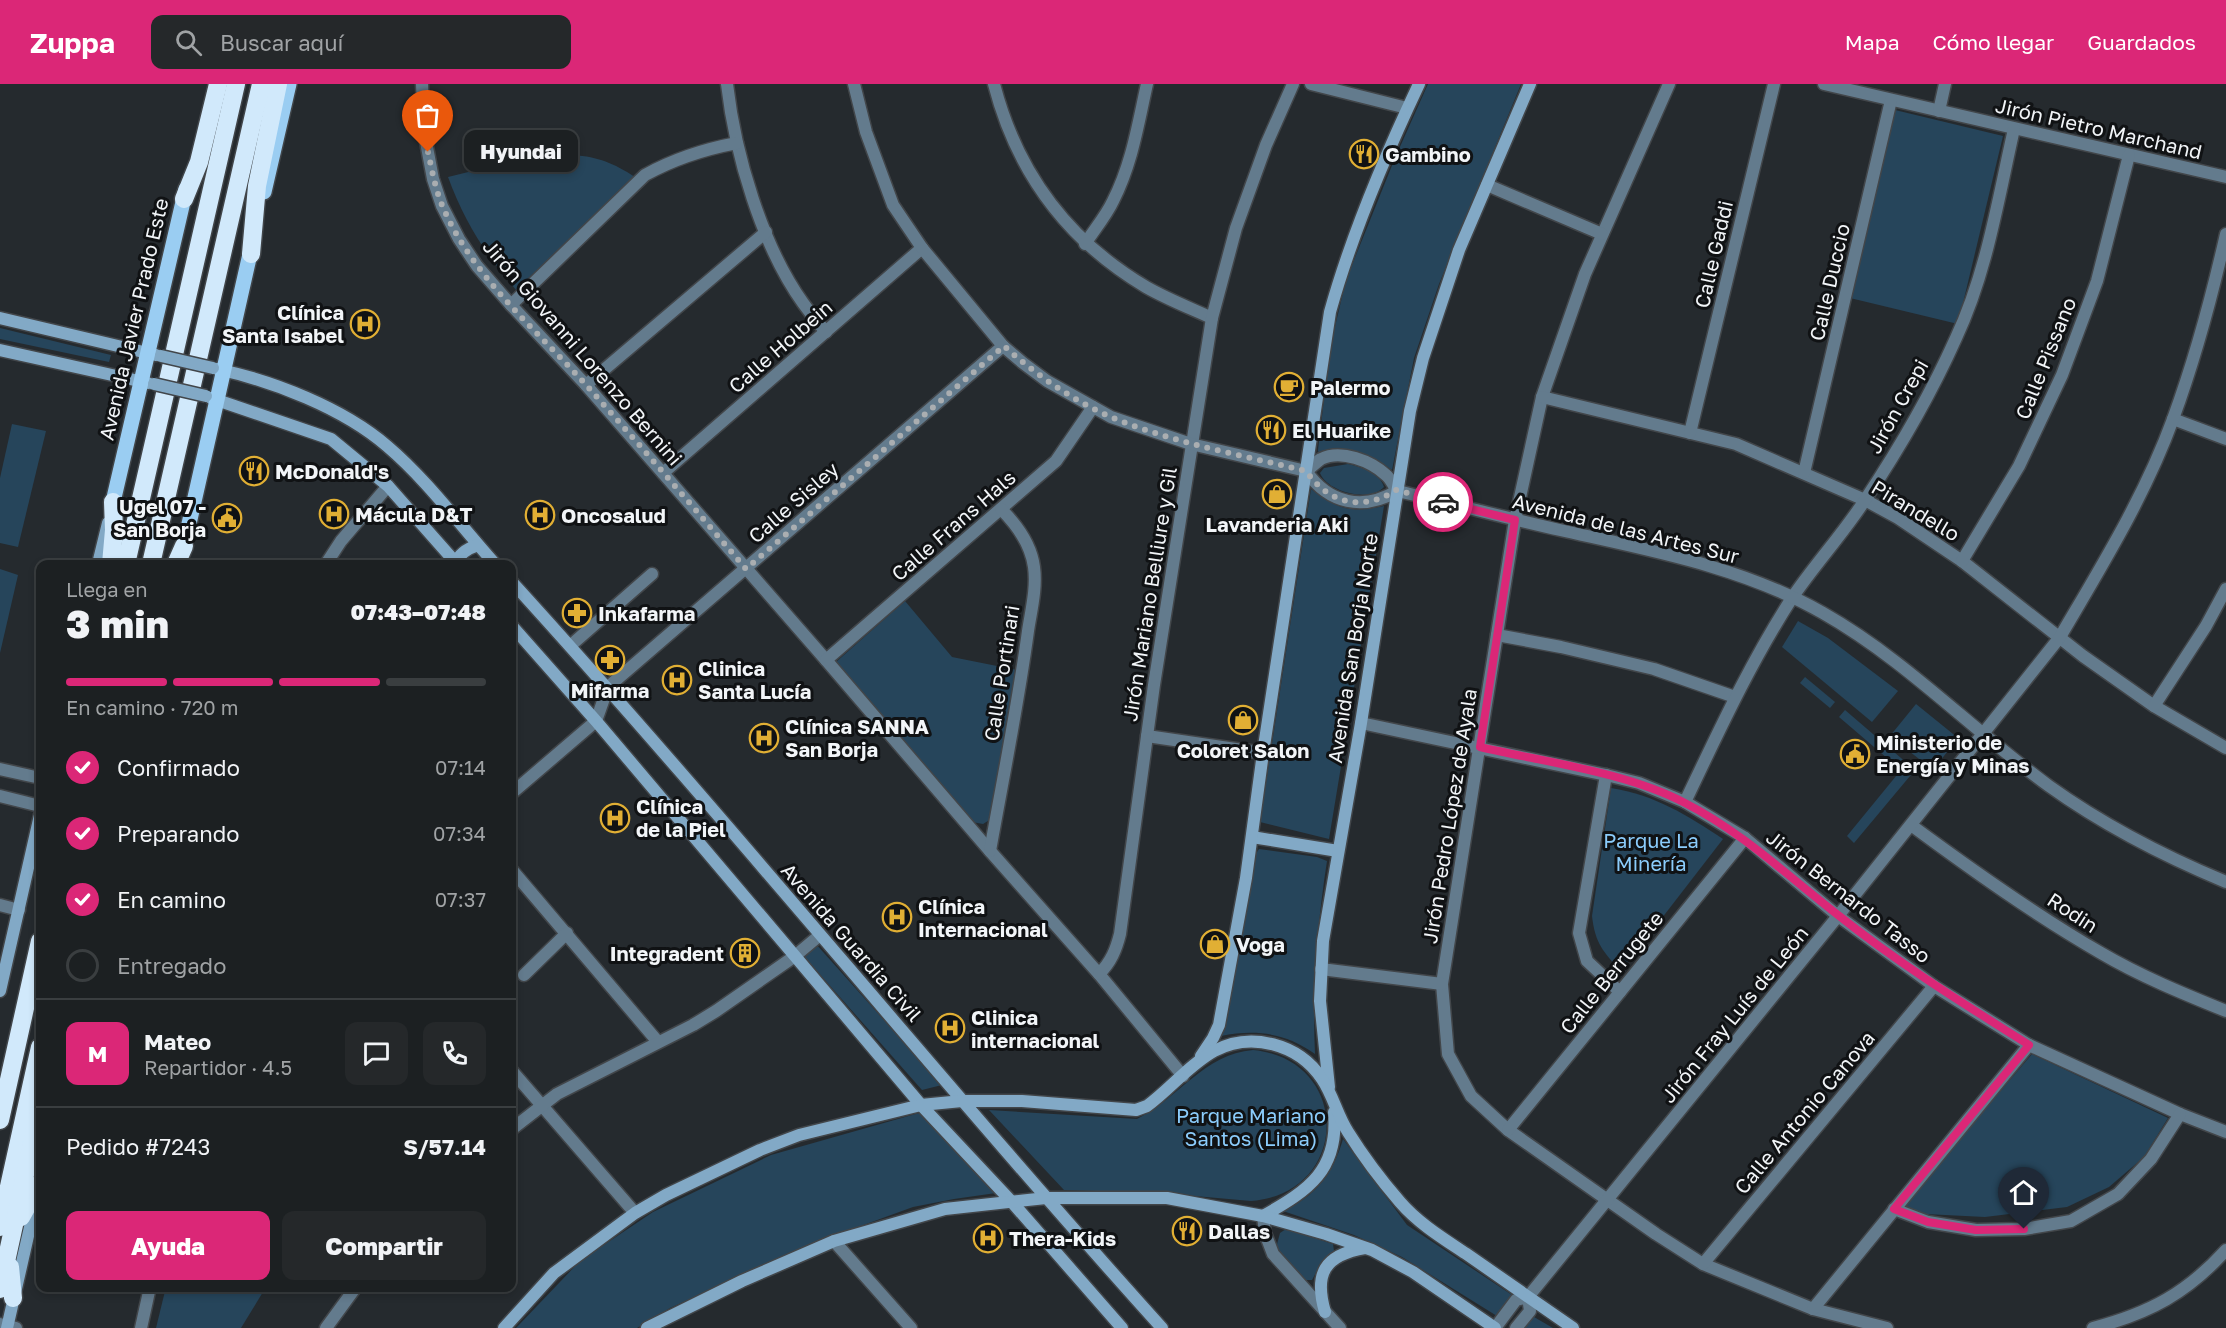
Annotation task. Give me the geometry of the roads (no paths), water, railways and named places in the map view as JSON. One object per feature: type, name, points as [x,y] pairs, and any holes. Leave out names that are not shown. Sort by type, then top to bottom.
[{"type":"highway","points":[[184,199],[199,162],[218,84]]},
{"type":"highway","points":[[127,560],[236,84]]},
{"type":"highway","points":[[152,560],[261,84]]},
{"type":"highway","points":[[251,254],[256,186],[278,84]]},
{"type":"highway","points":[[111,560],[113,502]]},
{"type":"highway","points":[[179,560],[184,546]]},
{"type":"highway","points":[[0,1120],[36,959]]},
{"type":"highway","points":[[0,1073],[24,1013]]},
{"type":"highway","points":[[7,1293],[9,1252],[7,1229],[36,1069]]},
{"type":"highway","points":[[7,1229],[36,1121]]},
{"type":"highway","points":[[7,1229],[36,1188]]},
{"type":"main road","name":"Avenida Javier Prado Este","points":[[100,560],[113,502],[154,355],[184,199],[211,84]]},
{"type":"main road","points":[[184,546],[211,398],[251,254],[290,84]]},
{"type":"main road","points":[[1193,1067],[1210,1044],[1219,1025],[1233,954],[1327,332],[1335,294],[1354,236],[1419,84]]},
{"type":"main road","name":"Avenida San Borja Norte","points":[[1530,84],[1459,250],[1423,358],[1410,411],[1361,723],[1323,942],[1320,1001],[1332,1100],[1347,1131],[1401,1203],[1424,1224],[1573,1328]]},
{"type":"main road","points":[[0,318],[238,374],[342,413],[388,446],[491,560]]},
{"type":"main road","points":[[0,350],[211,398],[331,440],[388,486],[453,560]]},
{"type":"main road","points":[[455,560],[471,547],[474,541]]},
{"type":"main road","name":"Avenida Guardia Civil","points":[[516,586],[608,687],[962,1101],[1162,1328]]},
{"type":"main road","points":[[516,631],[596,721],[921,1106],[1011,1201],[1122,1328]]},
{"type":"main road","points":[[0,991],[36,833]]},
{"type":"main road","points":[[1252,837],[1338,851]]},
{"type":"main road","points":[[504,1328],[554,1273],[635,1213],[666,1195],[760,1150],[799,1135],[921,1106],[962,1101],[1022,1101],[1136,1110],[1147,1106],[1209,1054],[1241,1042],[1281,1046],[1305,1060],[1323,1080],[1332,1100],[1336,1132],[1334,1145],[1323,1170],[1305,1190],[1263,1216]]},
{"type":"main road","points":[[7,1326],[7,1293],[36,1195]]},
{"type":"main road","points":[[647,1328],[742,1281],[834,1241],[945,1209],[1046,1198],[1167,1198],[1263,1216],[1365,1248],[1413,1272],[1495,1328]]},
{"type":"main road","points":[[1326,1312],[1320,1294],[1320,1278],[1326,1267],[1334,1259],[1351,1250],[1365,1248]]},
{"type":"street","name":"Jirón Giovanni Lorenzo Bernini","points":[[422,84],[424,131],[433,179],[442,206],[477,266],[586,385],[826,660],[1099,974],[1183,1076]]},
{"type":"street","points":[[727,84],[737,143],[754,203],[782,268],[802,302],[826,332]]},
{"type":"street","points":[[854,84],[866,132],[893,205],[922,248],[1004,346],[1047,381],[1111,417],[1191,444],[1306,471],[1316,485],[1327,493],[1347,501],[1359,503],[1382,500],[1396,490],[1388,476],[1368,463],[1342,456],[1321,459],[1306,471]]},
{"type":"street","points":[[994,84],[1002,116],[1017,150],[1054,210],[1085,244],[1147,288],[1212,318]]},
{"type":"street","points":[[1085,244],[1112,203],[1123,178],[1132,151],[1147,84]]},
{"type":"street","name":"Jirón Mariano Belliure y Gil","points":[[1099,974],[1115,952],[1120,934],[1147,736],[1212,318],[1236,228],[1266,145],[1293,84]]},
{"type":"street","points":[[1311,84],[1407,108]]},
{"type":"street","name":"Jirón Pedro López de Ayala","points":[[1669,84],[1585,274],[1542,397],[1515,520],[1442,984],[1448,1054],[1471,1096],[1508,1130],[1656,1234],[1703,1264],[1813,1309],[1887,1328]]},
{"type":"street","name":"Calle Gaddi","points":[[1690,433],[1774,84]]},
{"type":"street","name":"Jirón Pietro Marchand","points":[[1824,84],[2226,177]]},
{"type":"street","points":[[1939,111],[1945,84]]},
{"type":"street","name":"Calle Duccio","points":[[1804,473],[1891,100]]},
{"type":"street","name":"Jirón Crepi","points":[[1685,802],[1735,697],[1792,598],[1865,500],[1930,390],[1956,338],[1978,287],[2014,129]]},
{"type":"street","points":[[511,305],[645,175],[665,164],[737,143]]},
{"type":"street","name":"Calle Pissano","points":[[1962,561],[2019,466],[2062,375],[2097,281],[2129,155]]},
{"type":"street","points":[[1487,185],[1602,234]]},
{"type":"street","points":[[586,385],[766,232]]},
{"type":"street","name":"Jirón Fray Luís de León","points":[[1495,1328],[1516,1300],[1528,1297],[1609,1200],[2060,637],[2141,491],[2173,419],[2215,283],[2226,234]]},
{"type":"street","name":"Calle Holbein","points":[[663,473],[922,248]]},
{"type":"street","name":"Calle Sisley","points":[[608,687],[1004,346]]},
{"type":"street","name":"Pirandello","points":[[1542,397],[1736,444],[1865,500],[1898,518],[1962,561],[2083,656],[2154,706],[2226,748]]},
{"type":"street","name":"Calle Frans Hals","points":[[826,660],[1056,461],[1093,407]]},
{"type":"street","points":[[2173,419],[2226,439]]},
{"type":"street","points":[[329,560],[341,541],[388,486]]},
{"type":"street","name":"Avenida de las Artes Sur","points":[[1396,490],[1699,563],[1792,598],[1825,614],[1895,661],[2050,787],[2173,858],[2226,882]]},
{"type":"street","name":"Calle Portinari","points":[[990,851],[1024,662],[1034,587],[1034,567],[1027,545],[1017,525],[1001,509]]},
{"type":"street","points":[[570,646],[652,574]]},
{"type":"street","points":[[2154,706],[2206,626],[2226,590]]},
{"type":"street","points":[[1497,635],[1561,647],[1654,669],[1735,697]]},
{"type":"street","points":[[516,790],[596,721],[608,687]]},
{"type":"street","name":"Jirón Bernardo Tasso","points":[[1361,723],[1639,783],[1685,802],[1744,838],[1838,916],[1934,986],[2029,1045],[2180,1114],[2226,1132]]},
{"type":"street","points":[[1147,736],[1263,753]]},
{"type":"street","points":[[0,769],[36,777]]},
{"type":"street","points":[[1606,775],[1579,933],[1587,961],[1620,992]]},
{"type":"street","points":[[0,796],[36,805]]},
{"type":"street","name":"Rodin","points":[[1911,825],[1984,879],[2102,954],[2188,996],[2226,1011]]},
{"type":"street","name":"Calle Berrugete","points":[[1508,1130],[1744,838]]},
{"type":"street","points":[[516,875],[658,1042]]},
{"type":"street","points":[[0,905],[19,910]]},
{"type":"street","points":[[524,975],[567,933]]},
{"type":"street","points":[[516,1126],[542,1105],[595,1073],[716,1011],[795,956],[820,934]]},
{"type":"street","points":[[1321,969],[1442,984]]},
{"type":"street","name":"Calle Antonio Canova","points":[[1703,1264],[1934,986]]},
{"type":"street","points":[[1813,1309],[2029,1045]]},
{"type":"street","points":[[516,1076],[635,1213]]},
{"type":"street","points":[[1894,1209],[1928,1222],[1976,1230],[2024,1229],[2071,1221],[2118,1194],[2151,1159],[2180,1114]]},
{"type":"street","points":[[1263,1216],[1265,1233],[1273,1254],[1340,1328]]},
{"type":"street","points":[[834,1241],[910,1328]]},
{"type":"street","points":[[2093,1328],[2122,1320],[2171,1299],[2226,1250]]},
{"type":"street","points":[[141,1328],[149,1292]]},
{"type":"street","points":[[326,1328],[352,1292]]},
{"type":"street","points":[[1516,1328],[1530,1311],[1528,1297]]},
{"type":"place","name":"Hyundai","points":[[428,152]]},
{"type":"place","name":"Gambino","points":[[1364,154]]},
{"type":"place","name":"Clínica Santa Isabel","points":[[365,324]]},
{"type":"place","name":"Palermo","points":[[1289,387]]},
{"type":"place","name":"El Huarike","points":[[1271,430]]},
{"type":"place","name":"McDonald's","points":[[254,471]]},
{"type":"place","name":"Lavanderia Aki","points":[[1277,494]]},
{"type":"place","name":"Mácula D&T","points":[[334,514]]},
{"type":"place","name":"Oncosalud","points":[[540,515]]},
{"type":"place","name":"Ugel 07 - San Borja","points":[[227,518]]},
{"type":"place","name":"Inkafarma","points":[[577,613]]},
{"type":"place","name":"Mifarma","points":[[610,660]]},
{"type":"place","name":"Clinica Santa Lucía","points":[[677,680]]},
{"type":"place","name":"Coloret Salon","points":[[1243,720]]},
{"type":"place","name":"Clínica SANNA San Borja","points":[[764,738]]},
{"type":"place","name":"Ministerio de Energía y Minas","points":[[1855,754]]},
{"type":"place","name":"Clínica de la Piel","points":[[615,818]]},
{"type":"place","name":"Clínica Internacional","points":[[897,917]]},
{"type":"place","name":"Voga","points":[[1215,944]]},
{"type":"place","name":"Integradent","points":[[745,953]]},
{"type":"place","name":"Clinica internacional","points":[[950,1028]]},
{"type":"place","name":"Dallas","points":[[1187,1231]]},
{"type":"place","name":"Thera-Kids","points":[[988,1238]]},
{"type":"park label","name":"Parque La Minería","points":[[1651,852]]},
{"type":"park label","name":"Parque Mariano Santos (Lima)","points":[[1251,1126]]}]
